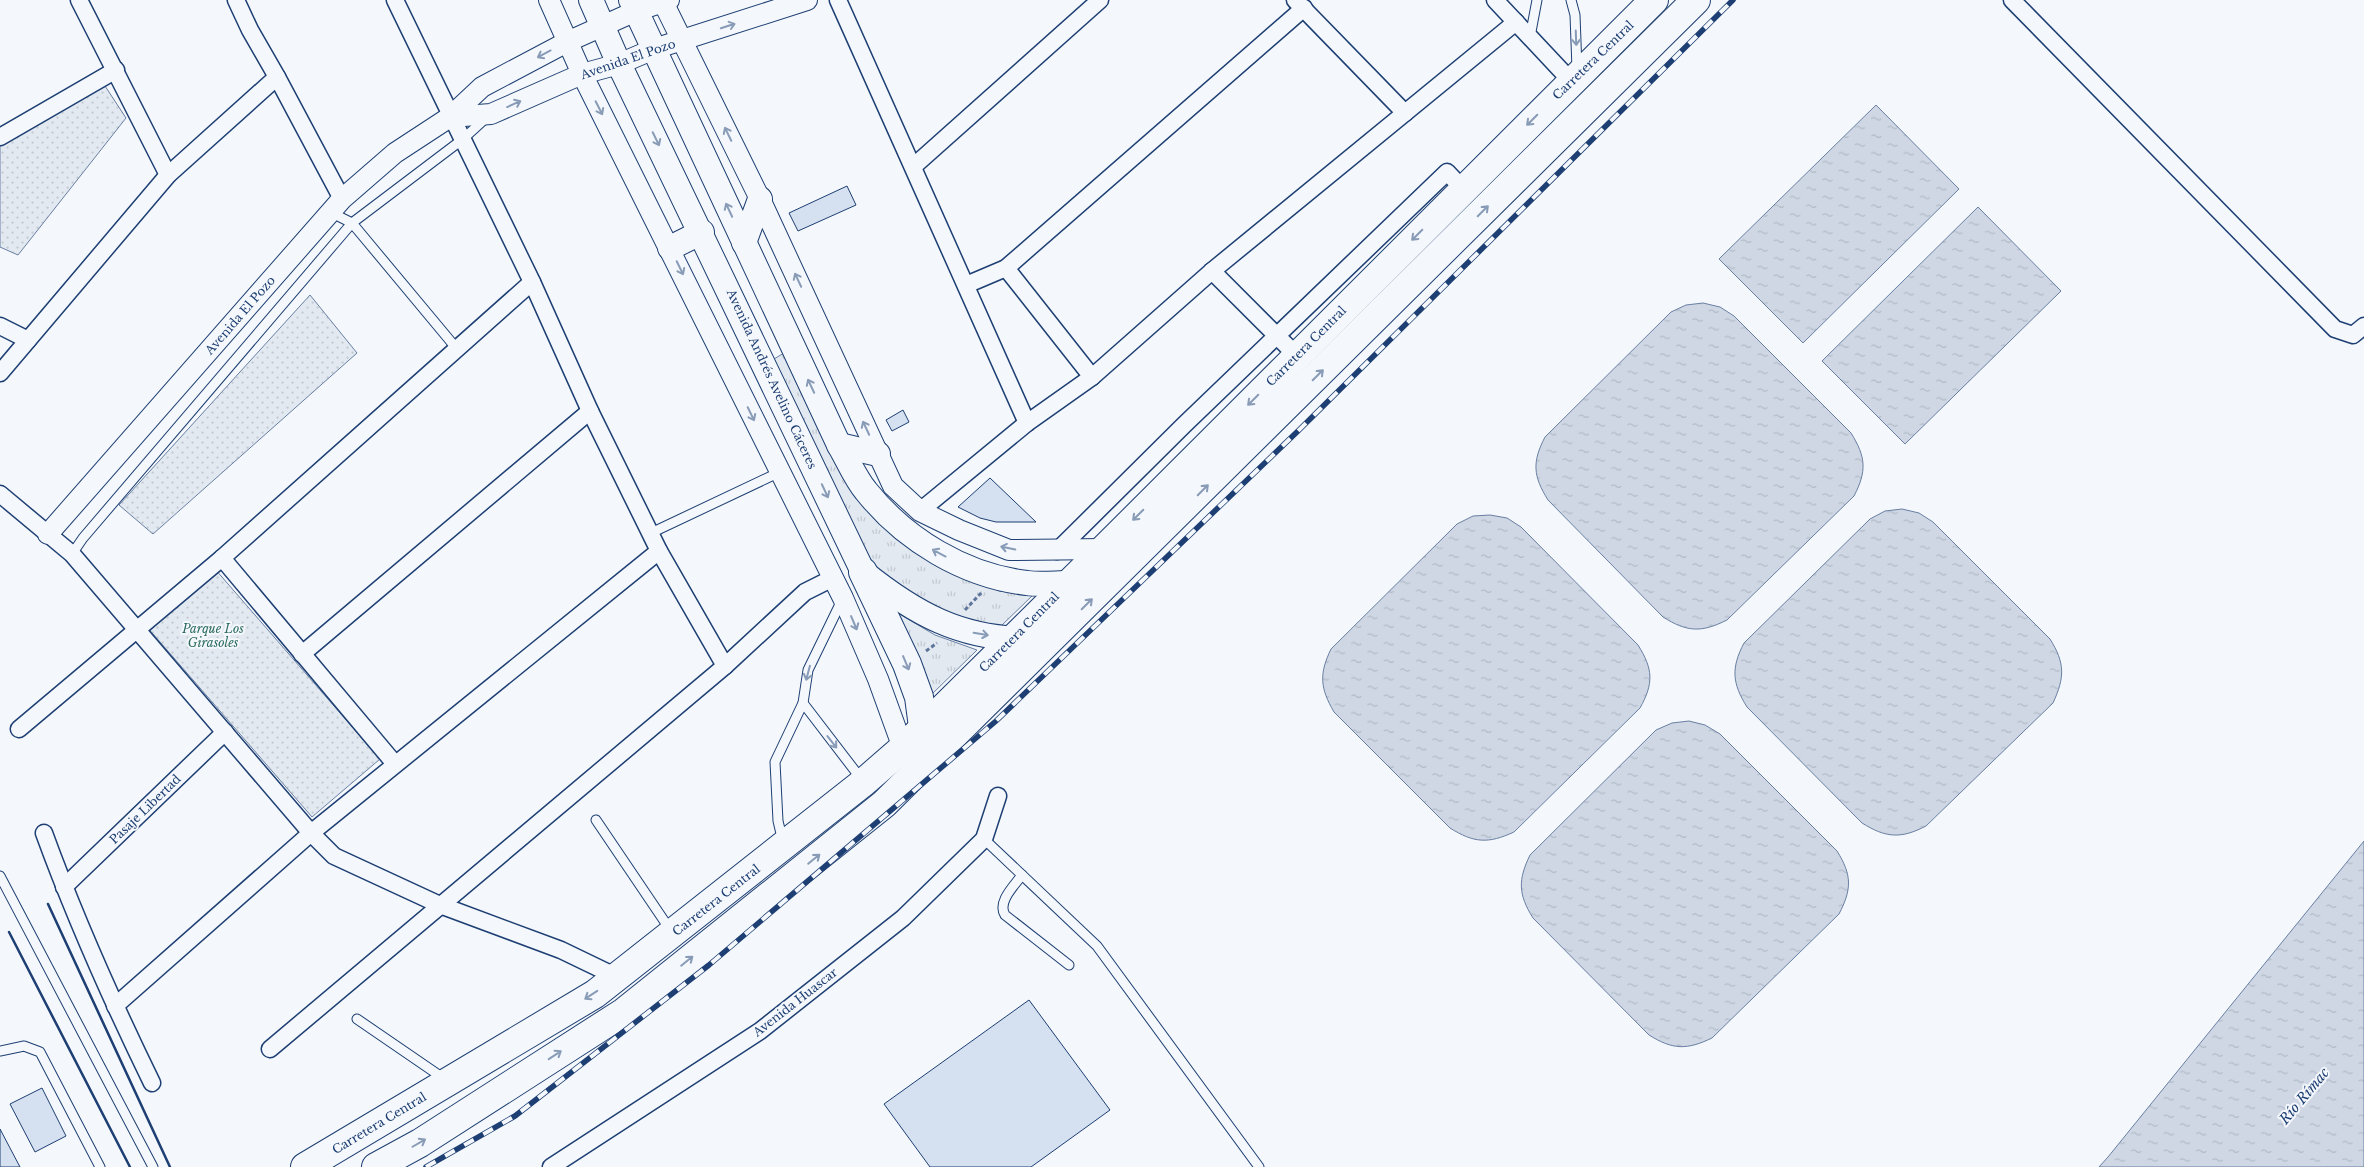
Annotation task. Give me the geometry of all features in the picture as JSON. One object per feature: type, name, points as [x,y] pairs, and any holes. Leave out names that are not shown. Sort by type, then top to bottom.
[{"type":"highway","name":"Carretera Central","points":[[305,1167],[595,994],[864,782],[902,748],[1104,549],[1654,0]]},
{"type":"highway","points":[[376,1167],[420,1143],[624,1012],[884,804],[1696,0]]},
{"type":"highway","points":[[1228,425],[1248,444]]},
{"type":"highway","points":[[863,572],[907,664],[919,697],[923,727]]},
{"type":"main road","name":"Avenida Andrés Avelino Cáceres","points":[[592,0],[619,64],[702,232],[863,572],[896,599],[930,618],[970,632],[1012,639],[1053,638]]},
{"type":"main road","points":[[633,6],[839,445],[865,490],[896,523],[920,543],[954,561],[996,577],[1028,584],[1069,583]]},
{"type":"main road","points":[[744,243],[760,199]]},
{"type":"main road","points":[[670,248],[702,232]]},
{"type":"main road","points":[[759,352],[772,351],[782,345],[787,334]]},
{"type":"main road","points":[[839,445],[878,454]]},
{"type":"street","points":[[79,0],[168,175]]},
{"type":"street","points":[[236,0],[250,30],[277,77],[336,205]]},
{"type":"street","points":[[395,0],[532,282],[590,411],[659,551],[724,666]]},
{"type":"street","points":[[549,0],[582,74],[844,598],[878,679],[902,748]]},
{"type":"street","name":"Avenida El Pozo","points":[[450,116],[491,114],[582,74],[619,64],[654,49],[807,0]]},
{"type":"street","points":[[838,0],[914,166],[1027,423]]},
{"type":"street","points":[[914,166],[1100,0]]},
{"type":"street","points":[[1495,0],[1574,79]]},
{"type":"street","points":[[2012,0],[2335,329],[2353,335],[2364,326]]},
{"type":"street","points":[[665,1],[681,41],[760,199],[893,486],[920,511],[958,530],[1008,550],[1057,551],[1104,549]]},
{"type":"street","name":"Avenida El Pozo","points":[[48,534],[336,205],[395,153],[450,116],[482,87],[567,42],[604,26],[633,6],[665,1]]},
{"type":"street","points":[[966,285],[1006,268],[1300,4],[1406,113]]},
{"type":"street","points":[[920,511],[1027,423],[1092,376],[1212,271],[1516,22]]},
{"type":"street","points":[[0,137],[116,70]]},
{"type":"street","points":[[0,374],[168,175],[277,77]]},
{"type":"street","points":[[1057,551],[1276,336],[1447,172],[1463,189]]},
{"type":"street","points":[[1006,268],[1092,376]]},
{"type":"street","points":[[1212,271],[1297,356]]},
{"type":"street","points":[[19,729],[222,558],[532,282]]},
{"type":"street","points":[[0,326],[28,340]]},
{"type":"street","points":[[302,654],[590,411]]},
{"type":"street","points":[[0,494],[72,554],[311,833],[334,856],[440,905],[561,950],[618,976]]},
{"type":"street","points":[[114,1006],[311,833],[659,551]]},
{"type":"street","points":[[222,558],[394,764]]},
{"type":"street","points":[[270,1049],[724,666],[805,592],[833,578]]},
{"type":"street","name":"Pasaje Libertad","points":[[64,886],[225,732]]},
{"type":"street","name":"Avenida Huascar","points":[[551,1167],[760,1031],[903,918],[984,840],[998,796]]},
{"type":"street","points":[[44,833],[114,1006],[152,1083]]},
{"type":"lane","points":[[1530,37],[1537,0]]},
{"type":"lane","points":[[1571,0],[1575,16],[1574,79]]},
{"type":"lane","points":[[72,554],[83,538],[352,223],[463,139],[491,114]]},
{"type":"lane","points":[[336,205],[457,349]]},
{"type":"lane","points":[[651,533],[780,472]]},
{"type":"lane","points":[[784,846],[778,821],[775,762],[802,703],[808,670],[844,598]]},
{"type":"lane","points":[[802,703],[864,782]]},
{"type":"lane","points":[[596,820],[673,933]]},
{"type":"lane","points":[[984,840],[1097,946],[1259,1167]]},
{"type":"lane","points":[[1022,875],[1003,902],[1002,910],[1005,915],[1069,965]]},
{"type":"lane","points":[[0,876],[153,1167]]},
{"type":"lane","points":[[357,1019],[448,1081]]},
{"type":"lane","points":[[0,1051],[24,1046],[40,1052],[100,1167]]},
{"type":"green space","points":[[105,86],[126,118],[18,255],[0,247],[0,144]]},
{"type":"green space","points":[[310,295],[357,353],[153,534],[119,505]]},
{"type":"green space","points":[[784,353],[853,487],[947,566],[999,591],[1033,595],[999,628],[927,611],[865,558],[771,365],[774,359]]},
{"type":"green space","name":"Parque Los Girasoles","points":[[215,569],[380,759],[312,817],[147,627]]},
{"type":"green space","points":[[891,609],[935,635],[977,650],[930,696]]},
{"type":"water","points":[[1876,105],[1959,189],[1803,343],[1719,259]]},
{"type":"water","points":[[1978,207],[2061,291],[1905,444],[1822,361]]},
{"type":"water","points":[[1703,303],[1720,307],[1734,316],[1851,433],[1860,449],[1863,471],[1854,496],[1727,620],[1702,629],[1694,629],[1679,626],[1663,617],[1548,500],[1539,484],[1536,462],[1545,437],[1671,312],[1686,305]]},
{"type":"water","points":[[1902,509],[1919,513],[1933,522],[2050,639],[2058,655],[2062,670],[2060,685],[2053,703],[1926,826],[1909,833],[1894,835],[1879,832],[1862,823],[1747,707],[1738,690],[1735,668],[1744,643],[1870,519],[1885,511]]},
{"type":"water","points":[[1490,515],[1507,518],[1521,527],[1638,645],[1647,661],[1650,676],[1648,691],[1640,708],[1514,832],[1496,839],[1481,840],[1466,837],[1450,828],[1334,712],[1326,696],[1323,674],[1331,649],[1457,524],[1473,516]]},
{"type":"water","points":[[1689,721],[1705,725],[1720,734],[1837,851],[1848,875],[1848,889],[1839,914],[1712,1038],[1695,1045],[1680,1047],[1665,1043],[1649,1035],[1533,918],[1525,902],[1521,887],[1523,872],[1530,855],[1656,730],[1672,723]]},
{"type":"water","name":"Río Rímac","points":[[2364,841],[2364,1167],[2099,1167],[2108,1157]]},
{"type":"building","points":[[847,186],[856,205],[798,231],[789,213]]},
{"type":"building","points":[[903,410],[909,422],[892,431],[886,420]]},
{"type":"building","points":[[990,478],[1036,522],[996,522],[980,518],[958,507]]},
{"type":"building","points":[[1029,1000],[1110,1110],[1031,1167],[930,1167],[884,1104]]},
{"type":"building","points":[[42,1088],[66,1136],[35,1152],[10,1104]]},
{"type":"building","points":[[0,1129],[20,1167],[0,1167]]},
{"type":"railway","points":[[426,1167],[515,1116],[709,965],[996,721],[1298,431],[1733,0]]},
{"type":"wall","points":[[48,904],[170,1167]]},
{"type":"wall","points":[[9,932],[130,1167]]}]
